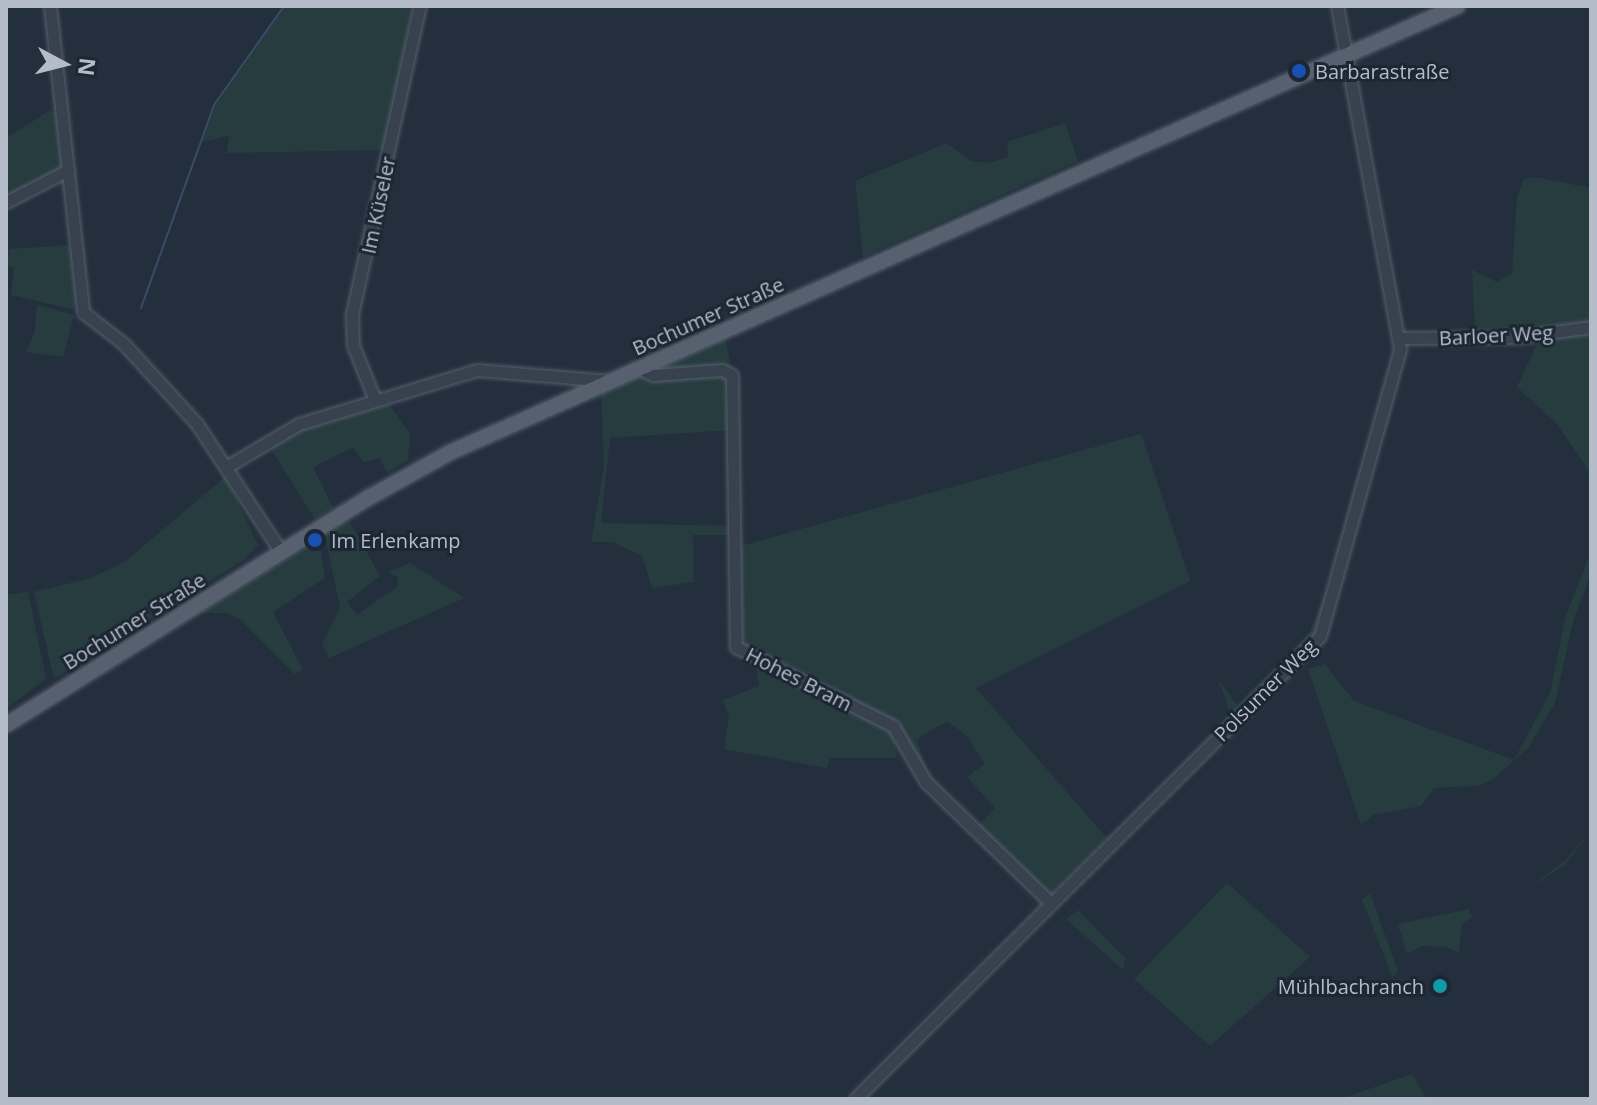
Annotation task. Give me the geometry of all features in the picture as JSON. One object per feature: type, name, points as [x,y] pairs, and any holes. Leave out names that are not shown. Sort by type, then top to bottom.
[{"type":"main road","name":"Bochumer Straße","points":[[6,725],[281,552],[451,452],[1458,6]]},
{"type":"street","points":[[50,6],[83,312],[124,344],[197,424],[281,552]]},
{"type":"street","name":"Im Küseler","points":[[375,400],[353,345],[352,314],[420,6]]},
{"type":"street","points":[[1337,6],[1347,54]]},
{"type":"street","name":"Polsumer Weg","points":[[855,1099],[1320,636],[1400,338],[1347,54]]},
{"type":"street","points":[[6,202],[68,170]]},
{"type":"street","name":"Barloer Weg","points":[[1400,338],[1517,337],[1591,327]]},
{"type":"street","name":"Hohes Bram","points":[[639,368],[653,375],[722,370],[732,375],[736,647],[893,726],[926,782],[1051,903]]},
{"type":"street","points":[[226,467],[299,424],[477,370],[611,381]]},
{"type":"green space","points":[[285,6],[413,6],[384,150],[227,153],[229,136],[202,142],[215,106]]},
{"type":"green space","points":[[49,111],[56,112],[62,168],[6,198],[6,138]]},
{"type":"green space","points":[[1065,123],[1078,161],[863,257],[855,181],[947,143],[971,161],[990,163],[1008,157],[1007,142]]},
{"type":"green space","points":[[1535,177],[1591,188],[1591,323],[1520,334],[1475,334],[1472,270],[1497,282],[1512,273],[1517,198],[1524,179]]},
{"type":"green space","points":[[71,245],[77,302],[72,309],[11,295],[14,268],[6,266],[9,249]]},
{"type":"green space","points":[[37,305],[74,315],[63,357],[26,352],[35,331]]},
{"type":"green space","points":[[1591,333],[1591,474],[1557,424],[1517,387],[1539,340]]},
{"type":"green space","points":[[725,336],[731,368],[666,374],[653,367]]},
{"type":"green space","points":[[721,372],[729,378],[732,430],[610,438],[601,523],[731,526],[730,535],[693,535],[694,582],[652,588],[642,556],[613,542],[591,542],[604,468],[601,391],[640,373]]},
{"type":"green space","points":[[388,403],[410,433],[408,460],[387,473],[380,458],[363,462],[353,447],[313,467],[333,508],[315,519],[272,451],[273,444],[302,429]]},
{"type":"green space","points":[[1141,434],[1190,581],[976,688],[1107,838],[1050,895],[977,827],[995,808],[967,777],[985,764],[967,736],[947,721],[917,739],[930,782],[898,728],[815,676],[741,644],[741,546]]},
{"type":"green space","points":[[226,476],[258,545],[245,559],[54,679],[34,592],[91,578],[126,561]]},
{"type":"green space","points":[[348,519],[380,576],[347,602],[357,615],[398,586],[398,578],[389,572],[410,563],[464,598],[329,658],[322,645],[340,607],[324,532]]},
{"type":"green space","points":[[319,539],[325,578],[273,612],[303,670],[295,674],[241,620],[228,613],[200,613]]},
{"type":"green space","points":[[1591,552],[1591,573],[1573,622],[1555,703],[1528,748],[1493,779],[1478,786],[1434,788],[1421,806],[1373,815],[1361,825],[1308,669],[1325,664],[1354,701],[1514,760],[1550,693],[1565,618]]},
{"type":"green space","points":[[1333,578],[1314,640],[1222,726],[1229,709],[1218,679],[1237,705],[1309,633]]},
{"type":"green space","points":[[28,591],[46,679],[6,709],[6,595]]},
{"type":"green space","points":[[755,660],[882,723],[894,733],[897,758],[830,758],[827,768],[724,749],[729,717],[723,700],[759,686]]},
{"type":"green space","points":[[1591,831],[1565,865],[1528,888],[1565,861]]},
{"type":"green space","points":[[1227,883],[1310,957],[1210,1046],[1134,979]]},
{"type":"green space","points":[[1370,893],[1398,971],[1393,978],[1362,900]]},
{"type":"green space","points":[[1469,909],[1472,917],[1462,924],[1459,953],[1446,947],[1422,946],[1407,954],[1398,924]]},
{"type":"green space","points":[[1078,910],[1125,958],[1123,970],[1066,919]]},
{"type":"green space","points":[[1412,1074],[1427,1099],[1342,1099],[1352,1095]]},
{"type":"waterway","points":[[141,308],[214,105],[284,6]]},
{"type":"place","name":"Barbarastraße","points":[[1299,71]]},
{"type":"place","name":"Im Erlenkamp","points":[[315,540]]},
{"type":"place","name":"Mühlbachranch","points":[[1440,986]]}]
